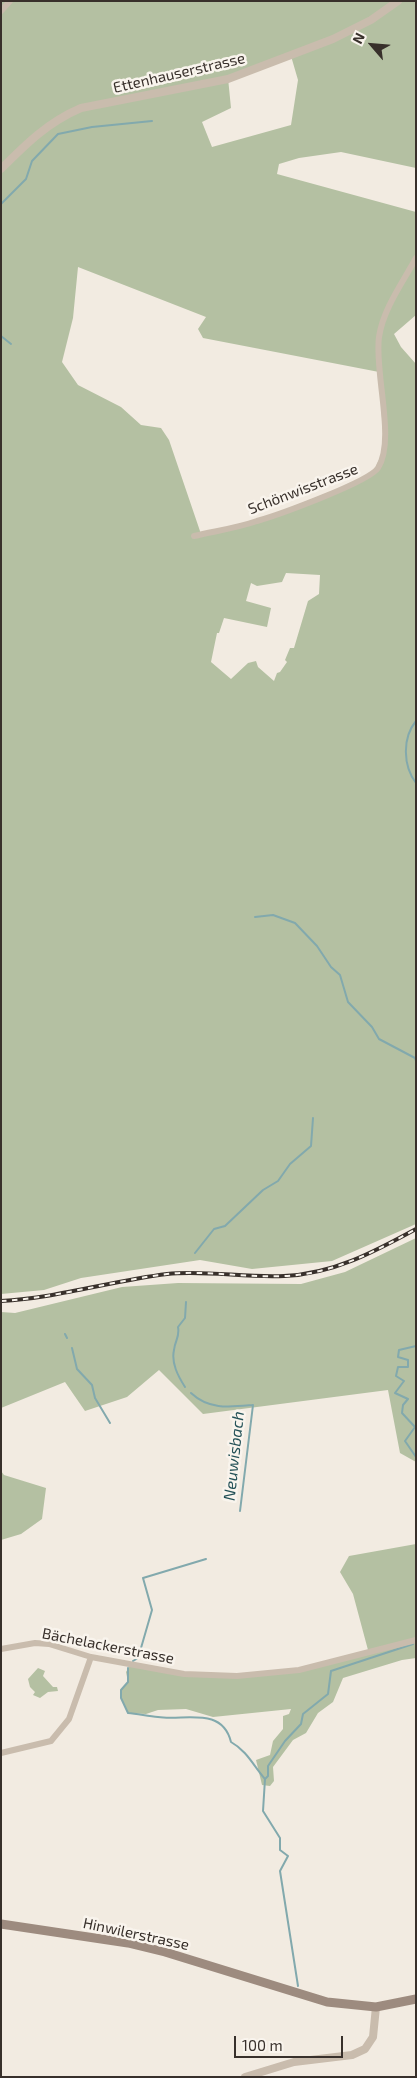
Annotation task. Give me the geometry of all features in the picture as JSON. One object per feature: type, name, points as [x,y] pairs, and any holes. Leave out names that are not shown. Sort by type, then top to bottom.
[{"type":"main road","name":"Hinwilerstrasse","points":[[1,1924],[146,1948],[327,2002],[376,2007],[416,2000]]},
{"type":"street","points":[[1,11],[10,1]]},
{"type":"street","name":"Ettenhauserstrasse","points":[[1,169],[37,134],[64,115],[81,108],[237,75],[346,33],[371,20],[398,1]]},
{"type":"street","name":"Schönwisstrasse","points":[[194,536],[257,521],[280,513],[365,479],[377,470],[382,460],[384,438],[378,355],[379,337],[387,312],[416,258]]},
{"type":"street","name":"Bächelackerstrasse","points":[[1,1649],[35,1643],[49,1644],[91,1657],[184,1674],[210,1676],[299,1670],[416,1640]]},
{"type":"street","points":[[1,1753],[51,1741],[71,1714],[91,1657]]},
{"type":"street","points":[[245,2077],[294,2062],[352,2054],[365,2049],[373,2037],[376,2007]]},
{"type":"green space","points":[[1,1],[416,1],[416,168],[341,152],[299,158],[279,164],[277,174],[416,212],[416,315],[394,334],[401,347],[416,364],[416,1224],[332,1261],[252,1269],[200,1260],[81,1278],[44,1290],[1,1294]],"holes":[[[291,56],[298,80],[291,125],[212,147],[202,122],[231,108],[228,78]],[[78,267],[206,317],[198,329],[203,338],[379,372],[384,449],[372,475],[257,521],[201,534],[169,440],[161,428],[141,425],[121,407],[78,385],[62,362],[73,318]],[[286,573],[320,575],[319,594],[308,601],[294,648],[290,648],[285,660],[287,662],[280,672],[277,673],[274,681],[258,667],[256,661],[248,663],[231,679],[211,662],[217,633],[219,633],[224,618],[267,627],[271,608],[246,601],[251,583],[257,586],[282,582]]]},
{"type":"green space","points":[[416,1238],[416,1462],[400,1453],[388,1390],[203,1414],[159,1370],[127,1397],[85,1411],[65,1382],[1,1408],[1,1312],[15,1313],[122,1287],[178,1283],[301,1284],[345,1272]]},
{"type":"green space","points":[[1,1471],[4,1475],[46,1488],[42,1519],[21,1534],[1,1540]]},
{"type":"green space","points":[[416,1544],[416,1639],[368,1650],[353,1594],[340,1572],[349,1556]]},
{"type":"green space","points":[[416,1641],[416,1658],[402,1660],[343,1678],[333,1702],[318,1713],[306,1733],[293,1740],[273,1767],[274,1781],[270,1786],[262,1785],[256,1760],[270,1755],[273,1741],[283,1729],[283,1716],[289,1714],[291,1709],[213,1717],[186,1709],[158,1710],[146,1714],[128,1713],[121,1698],[121,1690],[128,1682],[126,1672],[131,1664],[184,1674],[276,1673]]},
{"type":"green space","points":[[38,1668],[45,1671],[43,1676],[53,1687],[57,1687],[58,1691],[48,1692],[40,1698],[33,1695],[35,1692],[30,1687],[28,1679]]},
{"type":"waterway","points":[[1,204],[26,179],[32,161],[58,134],[92,127],[152,121]]},
{"type":"waterway","points":[[1,336],[11,344]]},
{"type":"waterway","points":[[416,721],[411,728],[406,744],[409,769],[416,783]]},
{"type":"waterway","points":[[255,917],[273,915],[295,923],[317,946],[331,967],[340,975],[348,1002],[372,1027],[379,1039],[415,1058],[416,1061]]},
{"type":"waterway","name":"Neuwisbach","points":[[195,1253],[214,1229],[225,1226],[263,1190],[278,1181],[290,1164],[311,1146],[313,1118]]},
{"type":"waterway","name":"Neuwisbach","points":[[185,1387],[176,1369],[173,1355],[178,1327],[185,1318],[186,1302]]},
{"type":"waterway","points":[[65,1334],[67,1338]]},
{"type":"waterway","points":[[416,1346],[399,1350],[398,1357],[408,1360],[408,1367],[398,1367],[396,1376],[404,1381],[395,1393],[408,1399],[403,1405],[402,1413],[415,1427],[405,1441],[416,1457]]},
{"type":"waterway","points":[[72,1348],[77,1369],[92,1385],[95,1398],[110,1423]]},
{"type":"waterway","name":"Neuwisbach","points":[[191,1393],[212,1405],[228,1407],[253,1405],[240,1511]]},
{"type":"waterway","name":"Neuwisbach","points":[[133,1661],[138,1658],[138,1652],[141,1648],[152,1610],[143,1578],[206,1559]]},
{"type":"waterway","name":"Neuwisbach","points":[[298,1986],[280,1871],[288,1856],[280,1850],[280,1838],[263,1811],[265,1779],[268,1776],[268,1766],[285,1741],[301,1724],[303,1714],[328,1694],[331,1671],[413,1644]]},
{"type":"waterway","name":"Neuwisbach","points":[[128,1668],[128,1682],[121,1690],[121,1698],[128,1713],[154,1717],[211,1719],[219,1723],[226,1731],[231,1742],[246,1754],[265,1779]]},
{"type":"railway","points":[[1,1301],[63,1293],[167,1274],[196,1273],[269,1276],[302,1274],[319,1271],[353,1260],[385,1246],[416,1229]]}]
